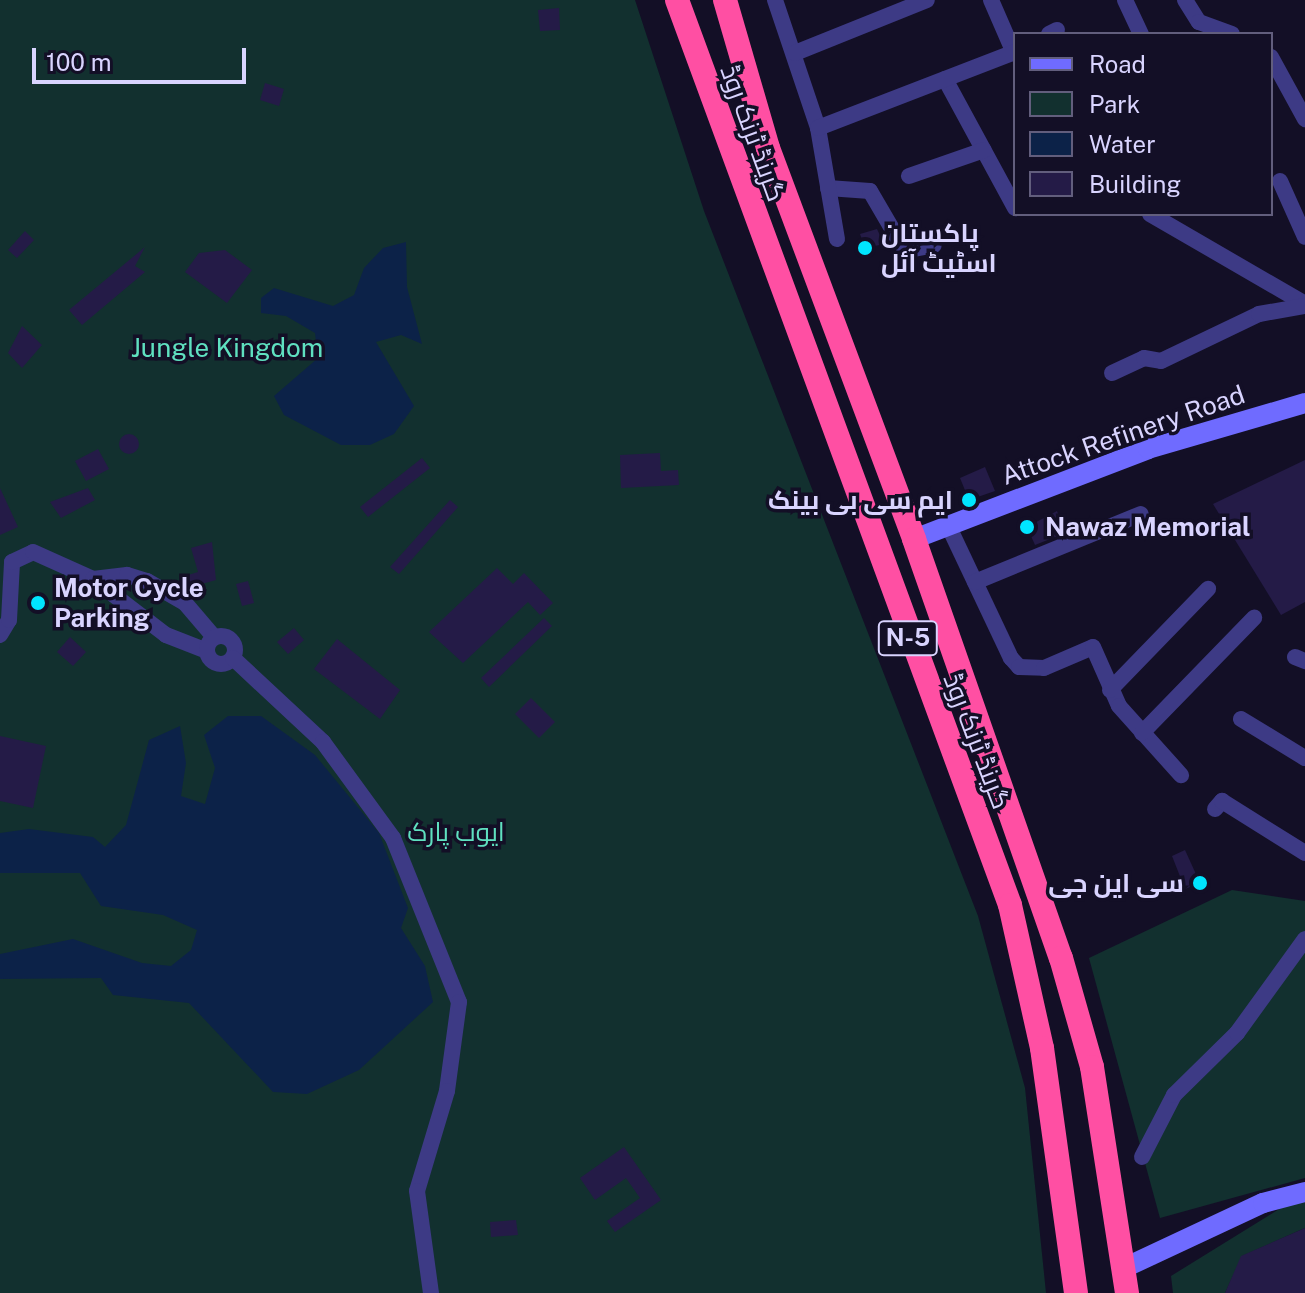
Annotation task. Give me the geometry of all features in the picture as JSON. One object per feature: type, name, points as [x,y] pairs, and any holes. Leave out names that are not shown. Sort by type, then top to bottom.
[{"type":"highway","name":"گرینڈ ٹرنک روڈ","points":[[677,0],[1010,905],[1044,1062],[1076,1293]]},
{"type":"highway","name":"گرینڈ ٹرنک روڈ","points":[[725,0],[768,148],[914,539],[1061,958],[1092,1067],[1127,1293]]},
{"type":"street","points":[[775,0],[818,128],[837,239]]},
{"type":"street","points":[[795,53],[927,0]]},
{"type":"street","points":[[991,0],[1013,48]]},
{"type":"street","points":[[1125,0],[1140,32]]},
{"type":"street","points":[[1185,0],[1199,22],[1226,32]]},
{"type":"street","points":[[818,128],[1013,53]]},
{"type":"street","points":[[1273,61],[1305,119]]},
{"type":"street","points":[[945,79],[1013,204]]},
{"type":"street","points":[[909,176],[984,150]]},
{"type":"street","points":[[1280,181],[1305,237]]},
{"type":"street","points":[[828,188],[870,191],[901,244],[914,249],[934,245]]},
{"type":"street","points":[[1153,216],[1305,305]]},
{"type":"street","points":[[1112,373],[1144,358],[1161,361],[1259,314],[1305,305]]},
{"type":"street","name":"Attock Refinery Road","points":[[914,539],[1148,449],[1305,403]]},
{"type":"street","points":[[975,582],[1141,514]]},
{"type":"street","points":[[948,525],[1019,667],[1044,668],[1093,647],[1110,690],[1142,733],[1181,775]]},
{"type":"street","points":[[0,635],[9,620],[10,567],[20,555],[33,552],[93,579],[166,635],[210,644],[230,638],[233,658],[323,742],[393,838],[459,1002],[447,1091],[417,1191],[431,1293]]},
{"type":"street","points":[[93,579],[127,575],[147,581],[185,603],[210,644],[217,663],[233,658]]},
{"type":"street","points":[[1110,690],[1208,589]]},
{"type":"street","points":[[1142,733],[1254,618]]},
{"type":"street","points":[[1241,719],[1305,758]]},
{"type":"street","points":[[1215,809],[1222,801],[1305,853]]},
{"type":"street","points":[[1142,1157],[1174,1095],[1237,1033],[1305,939]]},
{"type":"street","points":[[1124,1268],[1263,1203],[1305,1192]]},
{"type":"green space","name":"ایوب پارک","points":[[0,0],[635,0],[704,211],[978,916],[1025,1088],[1046,1293],[0,1293]]},
{"type":"green space","points":[[1232,890],[1305,901],[1305,1178],[1160,1218],[1089,958]]},
{"type":"green space","points":[[1305,1193],[1305,1228],[1242,1256],[1225,1293],[1173,1293],[1171,1276]]},
{"type":"water","points":[[406,242],[407,287],[422,344],[401,335],[376,342],[414,406],[394,434],[370,445],[341,445],[284,415],[274,396],[318,358],[315,333],[286,316],[261,313],[261,298],[274,288],[333,306],[354,295],[364,268],[383,248]]},
{"type":"water","points":[[228,716],[261,716],[315,755],[379,833],[408,908],[401,928],[425,966],[433,1002],[359,1070],[307,1094],[273,1092],[189,1003],[113,995],[101,978],[0,979],[0,954],[73,939],[142,963],[171,966],[191,950],[197,930],[163,915],[101,906],[80,873],[0,873],[0,833],[29,829],[93,837],[105,847],[126,825],[149,740],[180,726],[186,763],[181,796],[205,804],[215,768],[204,735]]},
{"type":"building","points":[[559,8],[560,30],[540,31],[538,10]]},
{"type":"building","points":[[265,83],[284,89],[279,106],[260,100]]},
{"type":"building","points":[[877,229],[884,244],[865,248],[860,234]]},
{"type":"building","points":[[25,231],[34,240],[17,258],[8,250]]},
{"type":"building","points":[[145,247],[135,266],[145,272],[82,325],[69,310]]},
{"type":"building","points":[[225,250],[252,270],[227,303],[185,272],[199,253]]},
{"type":"building","points":[[22,326],[42,345],[22,368],[8,353]]},
{"type":"building","points":[[129,434],[136,437],[139,444],[136,451],[129,454],[122,451],[119,444],[122,437]]},
{"type":"building","points":[[98,449],[109,469],[86,481],[75,461]]},
{"type":"building","points":[[660,453],[661,471],[678,470],[679,485],[621,488],[620,455]]},
{"type":"building","points":[[422,458],[430,468],[368,517],[360,507]]},
{"type":"building","points":[[1305,460],[1305,602],[1281,615],[1213,504]]},
{"type":"building","points":[[985,467],[995,491],[969,500],[960,478]]},
{"type":"building","points":[[0,488],[18,527],[0,535]]},
{"type":"building","points":[[88,488],[95,500],[61,518],[50,502]]},
{"type":"building","points":[[450,500],[458,507],[399,574],[390,567]]},
{"type":"building","points":[[1057,511],[1065,533],[1035,545],[1027,527]]},
{"type":"building","points":[[212,542],[216,580],[191,587],[188,575],[198,572],[191,548]]},
{"type":"building","points":[[497,568],[513,584],[524,573],[553,603],[540,615],[528,602],[463,663],[429,632]]},
{"type":"building","points":[[248,581],[254,603],[242,606],[236,584]]},
{"type":"building","points":[[544,618],[552,626],[489,687],[481,678]]},
{"type":"building","points":[[294,628],[304,640],[288,654],[277,642]]},
{"type":"building","points":[[70,637],[86,652],[73,666],[57,652]]},
{"type":"building","points":[[337,639],[400,690],[380,719],[314,669]]},
{"type":"building","points":[[531,698],[555,722],[539,738],[515,714]]},
{"type":"building","points":[[0,736],[46,746],[33,808],[0,801]]},
{"type":"building","points":[[1185,850],[1200,883],[1185,889],[1172,856]]},
{"type":"building","points":[[624,1147],[661,1200],[615,1232],[607,1221],[640,1198],[626,1178],[595,1200],[580,1178]]},
{"type":"building","points":[[516,1220],[518,1235],[491,1237],[490,1222]]},
{"type":"building","points":[[1305,1228],[1305,1293],[1225,1293],[1241,1256]]},
{"type":"place","name":"پاکستان اسٹیٹ آئل","points":[[865,248]]},
{"type":"place","name":"ایم سی بی بینک","points":[[969,500]]},
{"type":"place","name":"Nawaz Memorial","points":[[1027,527]]},
{"type":"place","name":"Motor Cycle Parking","points":[[38,603]]},
{"type":"place","name":"سی این جی","points":[[1200,883]]},
{"type":"park label","name":"Jungle Kingdom","points":[[227,348]]}]
